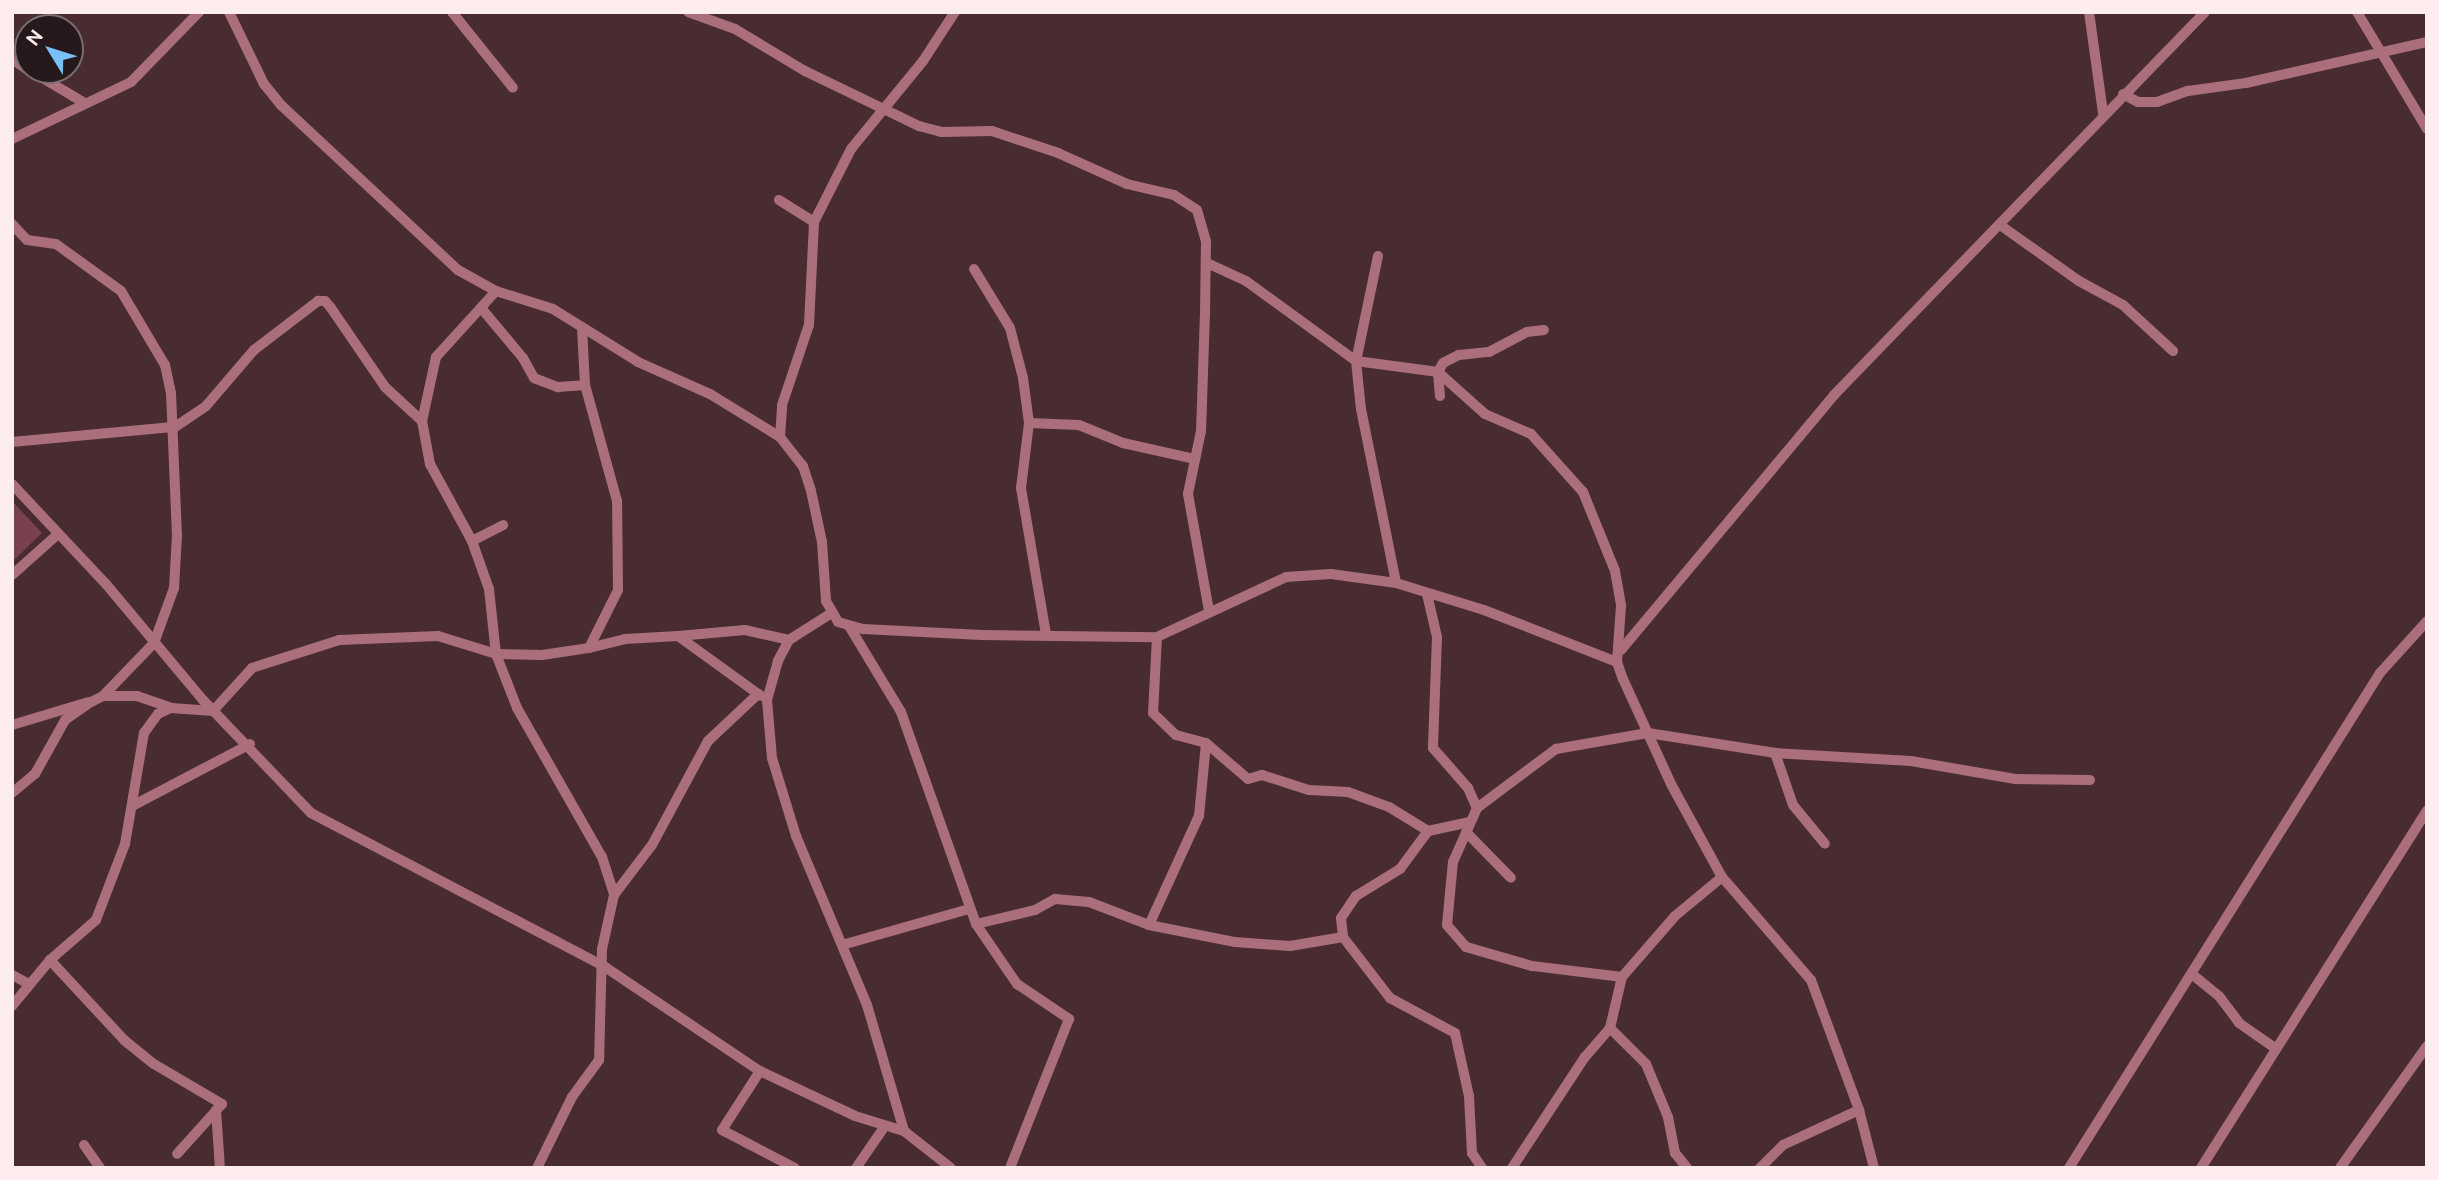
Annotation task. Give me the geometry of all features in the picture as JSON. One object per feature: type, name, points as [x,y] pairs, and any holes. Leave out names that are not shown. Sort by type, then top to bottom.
[{"type":"street","points":[[12,139],[83,102],[131,82],[199,12]]},
{"type":"street","points":[[229,12],[264,84],[281,105],[431,248],[496,291],[544,305],[638,362],[734,407],[780,437],[803,466],[811,491],[830,614],[849,626],[901,712],[976,924],[1017,984],[1069,1019],[1010,1168]]},
{"type":"street","points":[[452,12],[513,89]]},
{"type":"street","points":[[688,12],[747,35],[804,71],[931,130],[992,131],[1058,153],[1128,184],[1174,195],[1199,214],[1207,263],[1201,431],[1189,504],[1209,611]]},
{"type":"street","points":[[780,437],[782,405],[809,326],[814,222],[851,149],[880,108],[923,61],[955,12]]},
{"type":"street","points":[[2090,12],[2103,113]]},
{"type":"street","points":[[1619,656],[1834,395],[2000,225],[2103,113],[2205,12]]},
{"type":"street","points":[[2357,12],[2383,51],[2427,129]]},
{"type":"street","points":[[2123,94],[2138,102],[2157,102],[2179,93],[2246,83],[2427,42]]},
{"type":"street","points":[[52,84],[83,102]]},
{"type":"street","points":[[779,200],[814,222]]},
{"type":"street","points":[[12,223],[27,240],[56,244],[121,291],[165,365],[175,427],[174,588],[154,643],[103,696],[65,720],[35,774],[12,793]]},
{"type":"street","points":[[2000,225],[2079,281],[2123,305],[2173,351]]},
{"type":"street","points":[[1378,256],[1356,361],[1363,421],[1396,583]]},
{"type":"street","points":[[1207,263],[1245,281],[1356,361],[1438,372],[1485,414],[1531,434],[1583,492],[1615,571],[1619,656],[1648,733],[1722,877],[1805,969],[1859,1110],[1874,1168]]},
{"type":"street","points":[[974,270],[1016,343],[1029,423],[1021,488],[1046,634]]},
{"type":"street","points":[[496,291],[436,357],[422,421],[430,464],[472,541],[489,589],[496,654],[513,701],[602,857],[614,895]]},
{"type":"street","points":[[12,442],[175,427],[206,406],[236,369],[282,326],[306,308],[326,301],[385,387],[422,421]]},
{"type":"street","points":[[482,309],[523,358],[534,379],[558,387],[585,385]]},
{"type":"street","points":[[582,327],[585,385],[612,477],[620,573],[611,608],[589,648]]},
{"type":"street","points":[[1440,396],[1438,372],[1443,363],[1459,355],[1489,352],[1527,332],[1544,330]]},
{"type":"street","points":[[1029,423],[1079,425],[1123,443],[1195,459]]},
{"type":"street","points":[[12,484],[106,583],[213,711],[250,744],[322,821],[605,967],[760,1071],[904,1132],[951,1168]]},
{"type":"street","points":[[472,541],[503,526]]},
{"type":"street","points":[[12,575],[58,534]]},
{"type":"street","points":[[849,626],[982,635],[1157,637],[1286,577],[1306,573],[1396,583],[1502,615],[1619,656]]},
{"type":"street","points":[[1427,594],[1437,637],[1433,748],[1468,788],[1477,808]]},
{"type":"street","points":[[537,1168],[572,1097],[599,1060],[605,967],[603,949],[614,895],[652,845],[708,741],[762,697],[789,640],[830,614]]},
{"type":"street","points":[[2069,1168],[2193,975],[2245,884],[2379,673],[2427,621]]},
{"type":"street","points":[[213,711],[252,668],[339,640],[438,636],[496,654],[542,655],[625,639],[745,630],[789,640]]},
{"type":"street","points":[[678,636],[762,697],[779,784],[796,836],[874,1026],[904,1132]]},
{"type":"street","points":[[1157,637],[1151,709],[1173,733],[1206,743],[1250,780],[1262,775],[1309,790],[1348,792],[1389,807],[1428,831],[1468,827]]},
{"type":"street","points":[[103,696],[137,696],[171,708],[213,711]]},
{"type":"street","points":[[12,724],[68,705],[91,702]]},
{"type":"street","points":[[12,1006],[50,960],[96,920],[122,852],[134,805],[144,733],[158,714],[171,708]]},
{"type":"street","points":[[1622,977],[1532,966],[1459,943],[1450,933],[1446,915],[1453,862],[1477,808],[1556,749],[1648,733],[1775,753],[1911,761],[2015,779],[2091,780]]},
{"type":"street","points":[[1149,925],[1199,816],[1206,743]]},
{"type":"street","points":[[134,805],[250,744]]},
{"type":"street","points":[[1775,753],[1793,805],[1825,844]]},
{"type":"street","points":[[2201,1168],[2427,811]]},
{"type":"street","points":[[1468,827],[1511,878]]},
{"type":"street","points":[[1428,831],[1400,869],[1361,892],[1348,906],[1339,923],[1343,937],[1390,998],[1455,1033],[1469,1096],[1472,1153],[1482,1168]]},
{"type":"street","points":[[1512,1168],[1585,1057],[1610,1028],[1622,977],[1675,916],[1722,877]]},
{"type":"street","points":[[976,924],[1035,910],[1055,899],[1089,902],[1149,925],[1262,944],[1290,946],[1343,937]]},
{"type":"street","points":[[842,945],[969,909]]},
{"type":"street","points":[[50,960],[124,1040],[154,1064],[222,1104],[177,1154]]},
{"type":"street","points":[[12,975],[29,984]]},
{"type":"street","points":[[2193,975],[2219,996],[2239,1023],[2275,1048]]},
{"type":"street","points":[[1610,1028],[1646,1064],[1668,1117],[1675,1153],[1687,1168]]},
{"type":"street","points":[[2340,1168],[2427,1046]]},
{"type":"street","points":[[760,1071],[722,1130],[795,1168]]},
{"type":"street","points":[[216,1110],[220,1168]]},
{"type":"street","points":[[1760,1168],[1783,1146],[1859,1110]]},
{"type":"street","points":[[856,1168],[885,1126]]},
{"type":"street","points":[[84,1145],[100,1168]]},
{"type":"shaded area","points":[[12,501],[42,533],[12,562]]}]
